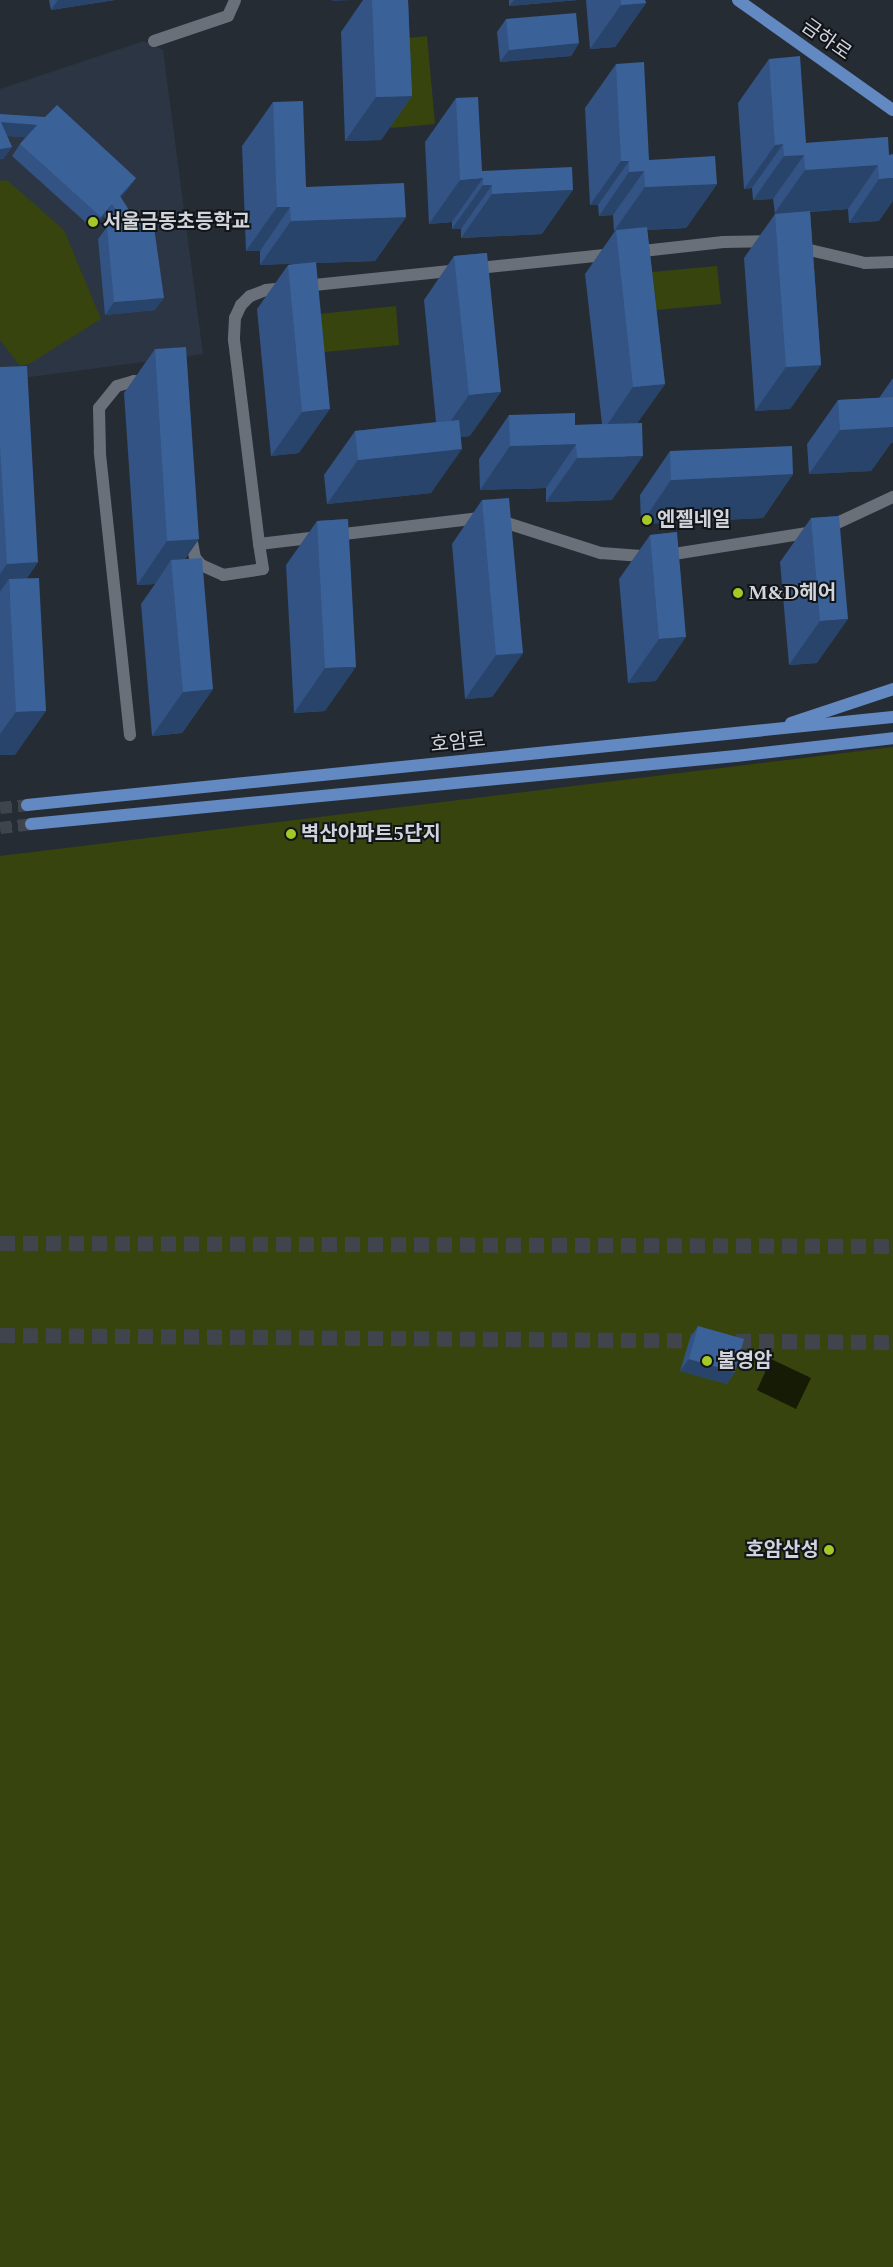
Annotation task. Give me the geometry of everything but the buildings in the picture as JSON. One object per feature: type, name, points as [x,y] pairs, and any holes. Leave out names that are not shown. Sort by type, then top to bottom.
[{"type":"main road","name":"금하로","points":[[738,0],[893,110]]},
{"type":"main road","points":[[769,730],[893,689]]},
{"type":"main road","name":"호암로","points":[[27,806],[893,718]]},
{"type":"main road","name":"호암로","points":[[31,824],[736,756],[893,738]]},
{"type":"street","points":[[154,41],[228,16],[235,0]]},
{"type":"street","points":[[187,514],[195,558],[210,570],[223,575],[263,569],[234,340],[235,318],[241,305],[250,296],[266,290],[723,242],[769,240],[865,263],[893,262]]},
{"type":"street","points":[[130,735],[100,452],[99,408],[117,386],[134,381],[151,383],[157,387]]},
{"type":"street","points":[[259,544],[488,517],[601,553],[655,557],[820,531],[893,497]]},
{"type":"shaded area","name":"서울금동초등학교","points":[[144,41],[163,50],[203,354],[0,381],[0,89]]},
{"type":"shaded area","points":[[771,1359],[811,1378],[796,1409],[757,1390]]},
{"type":"green space","points":[[427,36],[435,124],[391,128],[383,41]]},
{"type":"green space","points":[[7,180],[64,230],[101,319],[29,364],[20,366],[0,340],[0,181]]},
{"type":"green space","points":[[717,266],[721,304],[634,312],[630,274]]},
{"type":"green space","points":[[396,306],[399,345],[313,353],[309,315]]},
{"type":"green space","points":[[893,747],[893,2267],[0,2267],[0,856]]},
{"type":"tunnel","points":[[0,808],[27,805]]},
{"type":"tunnel","points":[[0,828],[31,824]]},
{"type":"tunnel","points":[[0,1243],[893,1246]]},
{"type":"tunnel","points":[[0,1335],[893,1342]]},
{"type":"place","name":"서울금동초등학교","points":[[93,222]]},
{"type":"place","name":"엔젤네일","points":[[647,520]]},
{"type":"place","name":"M&D헤어","points":[[738,593]]},
{"type":"place","name":"벽산아파트5단지","points":[[291,834]]},
{"type":"place","name":"불영암","points":[[707,1361]]},
{"type":"place","name":"호암산성","points":[[829,1550]]}]
